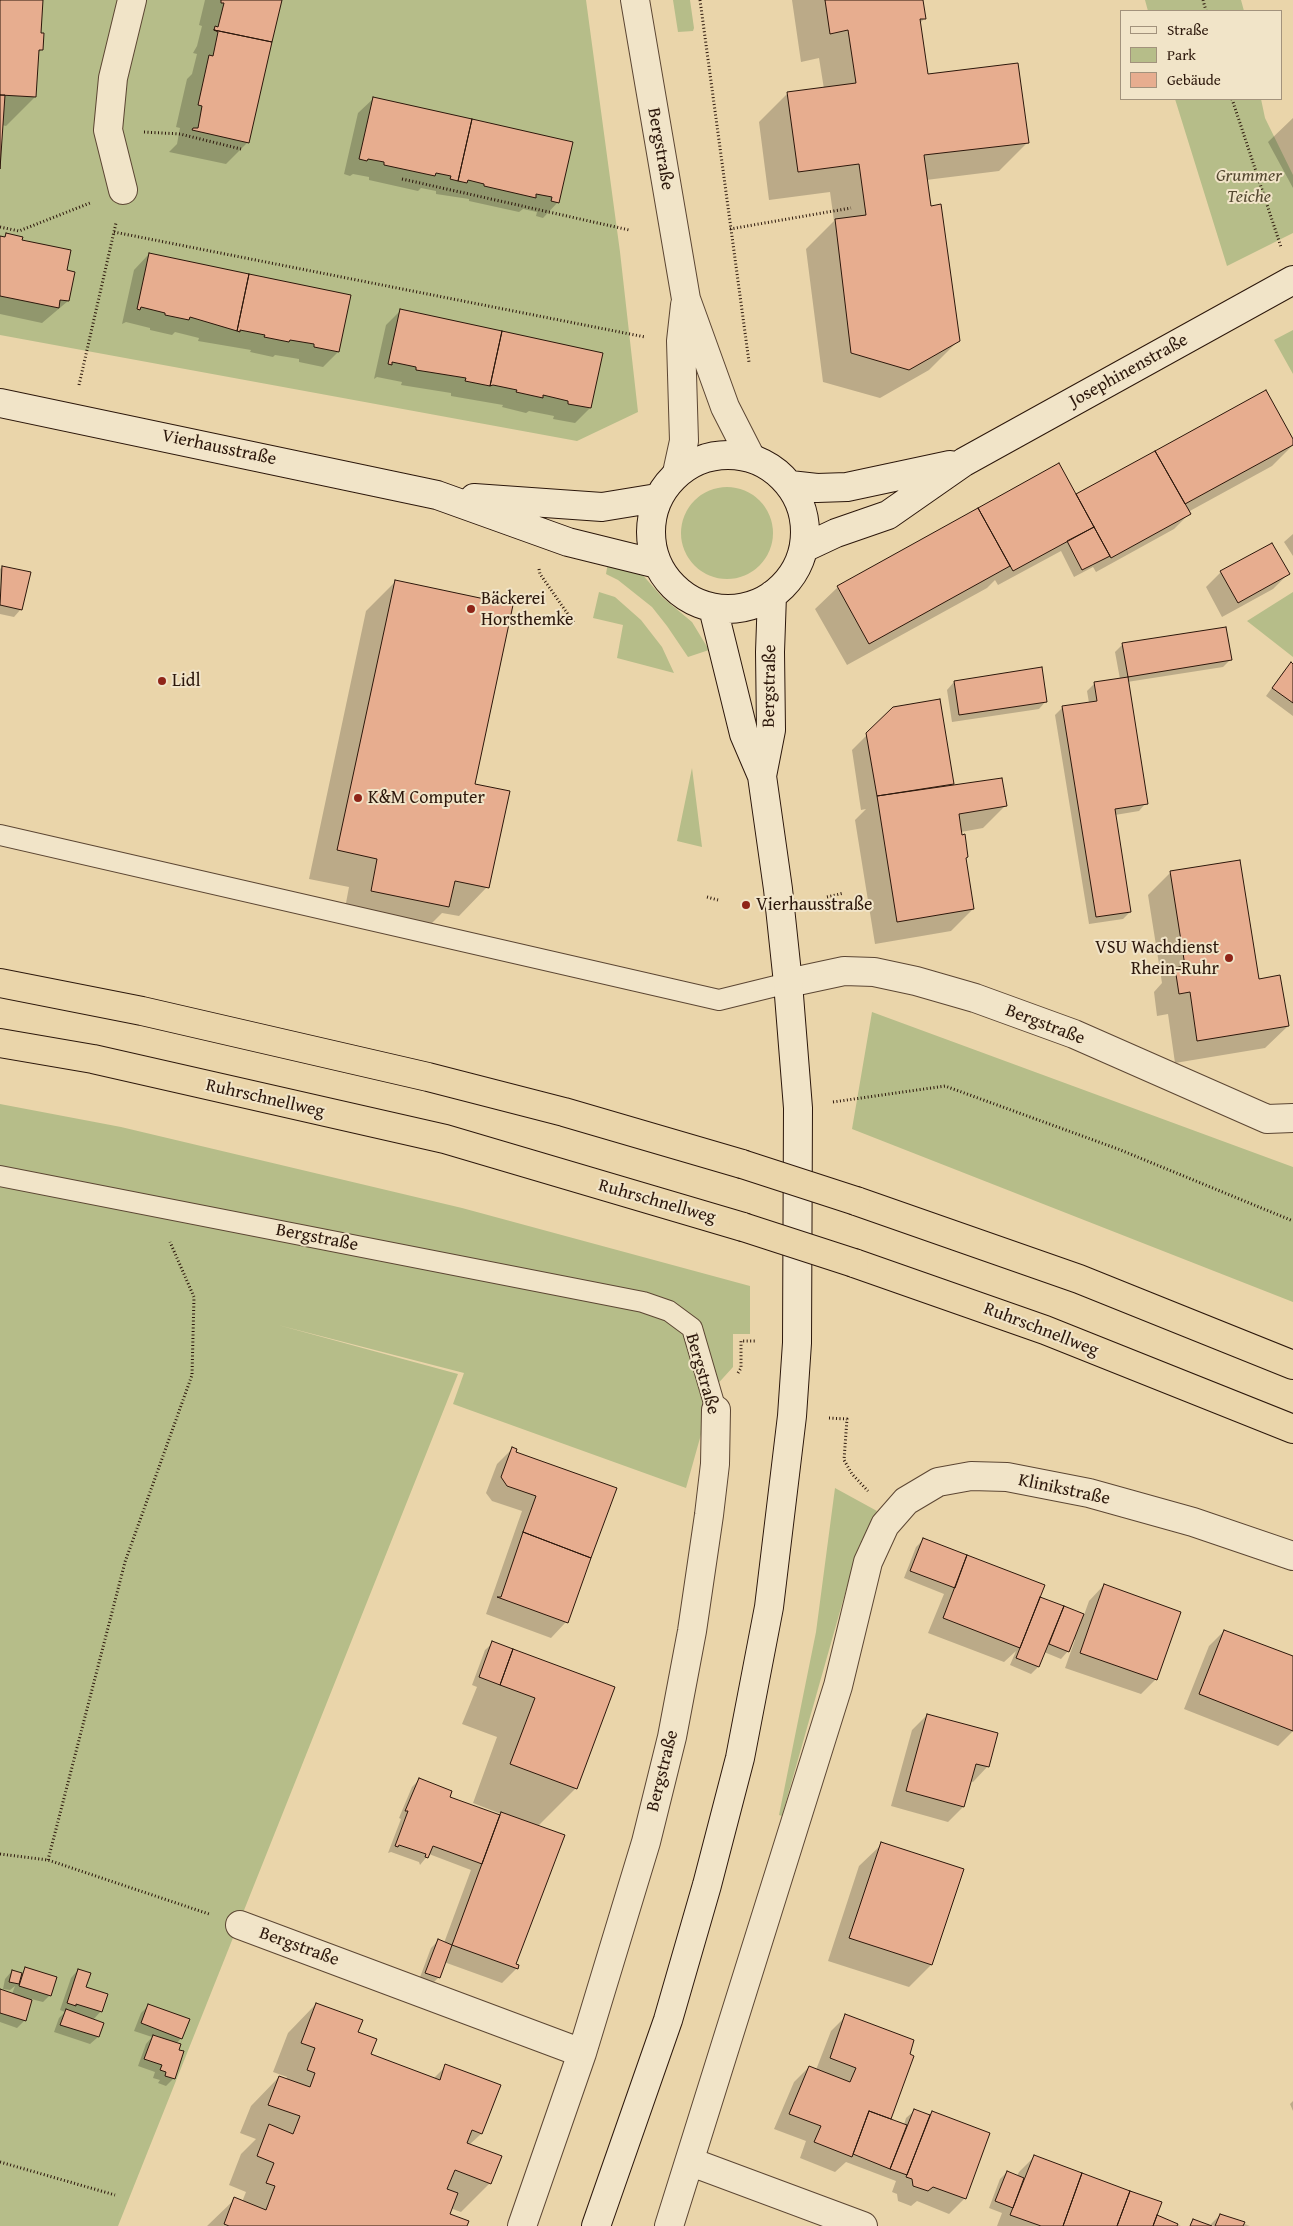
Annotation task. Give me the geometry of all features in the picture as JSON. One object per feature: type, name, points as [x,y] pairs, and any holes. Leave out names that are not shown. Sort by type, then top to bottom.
[{"type":"highway","points":[[0,983],[142,1011],[419,1074],[564,1112],[742,1164],[856,1201],[1079,1279],[1293,1364]]},
{"type":"highway","name":"Ruhrschnellweg","points":[[0,1043],[93,1059],[444,1139],[743,1227],[854,1263],[1045,1330],[1293,1430]]},
{"type":"street","points":[[123,190],[108,130],[113,78],[132,0]]},
{"type":"street","name":"Bergstraße","points":[[635,0],[686,299],[725,407],[752,458]]},
{"type":"street","name":"Josephinenstraße","points":[[804,548],[836,533],[888,514],[964,462],[1291,281]]},
{"type":"street","name":"Bergstraße","points":[[677,474],[684,441],[681,341],[686,299]]},
{"type":"street","name":"Vierhausstraße","points":[[0,403],[437,495],[602,507],[657,498]]},
{"type":"street","name":"Bergstraße","points":[[725,455],[752,458],[775,470],[790,485],[804,514],[806,533],[801,560],[785,584],[764,601],[740,609],[713,608],[686,598],[667,580],[657,564],[650,537],[654,508],[657,498],[677,474],[708,457],[725,455]]},
{"type":"street","name":"Josephinenstraße","points":[[790,485],[817,488],[847,487],[964,462]]},
{"type":"street","name":"Vierhausstraße","points":[[437,495],[568,542],[657,564]]},
{"type":"street","name":"Bergstraße","points":[[762,776],[771,730],[772,595]]},
{"type":"street","name":"Bergstraße","points":[[596,2226],[668,2020],[707,1885],[740,1758],[770,1607],[792,1416],[797,1342],[798,1108],[788,983],[778,889],[762,776],[744,734],[713,608]]},
{"type":"street","name":"Bergstraße","points":[[788,983],[844,970],[874,972],[916,981],[975,998],[1074,1034],[1267,1119],[1293,1118]]},
{"type":"street","name":"Bergstraße","points":[[522,2226],[582,2053],[646,1842],[672,1737],[692,1631],[710,1515],[715,1464],[716,1410]]},
{"type":"street","name":"Klinikstraße","points":[[691,2162],[838,1686],[868,1562],[885,1525],[906,1501],[938,1482],[972,1476],[1007,1477],[1089,1493],[1193,1522],[1293,1556]]},
{"type":"street","name":"Bergstraße","points":[[240,1925],[582,2053]]},
{"type":"street","points":[[669,2226],[691,2162],[863,2226]]},
{"type":"lane","points":[[0,835],[719,1000],[788,983]]},
{"type":"lane","name":"Bergstraße","points":[[0,1176],[643,1302],[669,1311],[692,1328],[716,1410]]},
{"type":"path","points":[[700,0],[749,366]]},
{"type":"path","points":[[1232,100],[1291,281]]},
{"type":"path","points":[[108,130],[180,134],[241,149]]},
{"type":"path","points":[[402,179],[629,230]]},
{"type":"path","points":[[0,226],[19,231],[123,190]]},
{"type":"path","points":[[73,418],[123,190]]},
{"type":"path","points":[[730,229],[851,208]]},
{"type":"path","points":[[114,232],[645,337]]},
{"type":"path","points":[[530,529],[540,574],[574,623]]},
{"type":"path","points":[[827,897],[844,893]]},
{"type":"path","points":[[707,897],[718,900]]},
{"type":"path","points":[[798,1108],[945,1086],[1118,1150],[1293,1220]]},
{"type":"path","points":[[48,1860],[125,1562],[192,1376],[194,1297],[155,1207]]},
{"type":"path","points":[[740,1368],[740,1341],[757,1341]]},
{"type":"path","points":[[829,1418],[847,1419],[844,1460]]},
{"type":"path","points":[[0,1854],[48,1860],[240,1925]]},
{"type":"path","points":[[0,2162],[115,2195]]},
{"type":"green space","points":[[0,0],[586,0],[620,252],[638,412],[577,441],[0,335]]},
{"type":"green space","points":[[673,0],[690,0],[693,31],[678,32]]},
{"type":"green space","points":[[1145,0],[1241,0],[1244,10],[1148,10]]},
{"type":"green space","name":"Grummer Teiche","points":[[1175,100],[1261,100],[1265,118],[1293,175],[1293,233],[1227,266]]},
{"type":"green space","points":[[1293,330],[1293,374],[1274,340]]},
{"type":"green space","points":[[718,487],[736,487],[753,494],[766,507],[773,524],[773,542],[766,559],[753,572],[736,579],[718,579],[701,572],[688,559],[681,542],[681,524],[688,507],[701,494]]},
{"type":"green space","points":[[608,562],[641,573],[662,597],[692,622],[709,650],[688,657],[652,607],[618,580],[606,574]]},
{"type":"green space","points":[[599,592],[615,597],[641,620],[662,647],[674,673],[617,658],[623,625],[593,618]]},
{"type":"green space","points":[[1293,592],[1293,657],[1247,621]]},
{"type":"green space","points":[[692,768],[702,847],[677,841]]},
{"type":"green space","points":[[872,1012],[1293,1167],[1293,1302],[852,1129]]},
{"type":"green space","points":[[0,1104],[121,1127],[462,1208],[750,1286],[750,1334],[733,1334],[733,1367],[714,1388],[686,1488],[453,1404],[464,1373],[278,1325],[458,1374],[118,2226],[0,2226]]},
{"type":"green space","points":[[835,1488],[877,1511],[858,1548],[782,1816],[779,1815],[816,1632]]},
{"type":"building","points":[[0,0],[43,0],[41,33],[44,33],[43,50],[39,50],[36,97],[0,95]]},
{"type":"building","points":[[221,0],[282,0],[272,42],[214,30],[215,26],[218,27],[224,3],[221,3]]},
{"type":"building","points":[[825,0],[923,0],[926,19],[920,19],[928,74],[1018,63],[1029,143],[924,155],[931,206],[941,204],[960,341],[909,370],[851,353],[835,219],[866,215],[859,164],[798,172],[787,92],[856,83],[848,30],[830,34]]},
{"type":"building","points":[[214,30],[272,42],[249,143],[192,130],[193,128],[198,128],[202,106],[198,105],[209,55],[213,56],[218,32]]},
{"type":"building","points":[[0,95],[5,95],[0,169]]},
{"type":"building","points":[[373,97],[472,119],[458,181],[450,179],[451,176],[436,173],[435,176],[384,165],[384,162],[359,159]]},
{"type":"building","points":[[472,119],[573,142],[559,203],[551,201],[552,197],[536,194],[536,198],[484,186],[484,184],[468,180],[467,183],[458,181]]},
{"type":"building","points":[[6,233],[23,237],[22,240],[71,250],[67,270],[75,272],[69,301],[60,300],[59,308],[0,296],[0,236],[5,237]]},
{"type":"building","points":[[149,253],[249,274],[237,331],[190,317],[189,320],[141,307],[140,310],[137,309]]},
{"type":"building","points":[[249,274],[351,295],[339,352],[314,347],[314,344],[290,340],[289,342],[264,337],[265,335],[237,331]]},
{"type":"building","points":[[400,309],[502,331],[490,386],[465,381],[466,378],[416,370],[416,367],[392,362],[392,365],[388,364]]},
{"type":"building","points":[[502,331],[603,353],[591,408],[568,404],[568,401],[543,395],[543,398],[516,392],[517,390],[490,386]]},
{"type":"building","points":[[1266,390],[1293,439],[1293,445],[1185,504],[1155,451]]},
{"type":"building","points":[[1155,451],[1191,514],[1111,558],[1076,494]]},
{"type":"building","points":[[1059,463],[1094,527],[1013,571],[978,508]]},
{"type":"building","points":[[978,508],[1010,566],[869,644],[837,586]]},
{"type":"building","points":[[1094,527],[1110,556],[1082,570],[1067,541]]},
{"type":"building","points":[[1272,543],[1290,574],[1238,603],[1220,571]]},
{"type":"building","points":[[2,566],[31,572],[22,610],[0,605]]},
{"type":"building","points":[[395,580],[513,605],[475,784],[510,791],[489,888],[455,881],[449,907],[371,891],[377,859],[337,850]]},
{"type":"building","points":[[1226,627],[1232,660],[1128,677],[1122,643]]},
{"type":"building","points":[[1291,662],[1293,664],[1293,703],[1272,688]]},
{"type":"building","points":[[1042,667],[1047,702],[959,715],[954,681]]},
{"type":"building","points":[[1128,677],[1148,804],[1115,809],[1131,912],[1096,917],[1062,706],[1097,701],[1094,682]]},
{"type":"building","points":[[940,699],[954,784],[877,796],[866,733],[893,707]]},
{"type":"building","points":[[1002,778],[1007,806],[959,814],[962,835],[965,834],[968,857],[966,858],[974,909],[897,922],[877,796]]},
{"type":"building","points":[[1240,860],[1259,979],[1280,975],[1289,1026],[1197,1041],[1190,992],[1179,994],[1175,968],[1185,966],[1170,871]]},
{"type":"building","points":[[512,1447],[517,1449],[516,1452],[617,1488],[591,1558],[523,1532],[536,1496],[507,1486],[501,1477]]},
{"type":"building","points":[[523,1532],[591,1558],[568,1623],[497,1597],[501,1597]]},
{"type":"building","points":[[923,1538],[967,1555],[955,1588],[910,1571]]},
{"type":"building","points":[[967,1555],[1045,1585],[1020,1648],[943,1618]]},
{"type":"building","points":[[1104,1584],[1181,1612],[1157,1680],[1080,1653]]},
{"type":"building","points":[[1040,1597],[1064,1606],[1039,1667],[1016,1658]]},
{"type":"building","points":[[1064,1606],[1084,1614],[1069,1652],[1049,1644]]},
{"type":"building","points":[[1224,1630],[1293,1656],[1293,1731],[1199,1694]]},
{"type":"building","points":[[492,1641],[513,1649],[500,1685],[479,1677]]},
{"type":"building","points":[[513,1649],[615,1687],[577,1789],[510,1764],[535,1698],[500,1685]]},
{"type":"building","points":[[927,1714],[998,1733],[989,1767],[976,1764],[964,1807],[906,1791]]},
{"type":"building","points":[[419,1778],[452,1791],[450,1797],[500,1815],[482,1864],[433,1846],[428,1858],[425,1857],[426,1854],[399,1845],[398,1847],[395,1846],[408,1811],[405,1811]]},
{"type":"building","points":[[501,1812],[565,1835],[516,1964],[519,1965],[518,1969],[452,1945]]},
{"type":"building","points":[[881,1842],[964,1869],[932,1965],[849,1938]]},
{"type":"building","points":[[438,1939],[452,1945],[440,1978],[425,1973]]},
{"type":"building","points":[[25,1967],[57,1977],[51,1996],[19,1986]]},
{"type":"building","points":[[78,1969],[91,1973],[86,1987],[108,1994],[102,2012],[67,2003]]},
{"type":"building","points":[[12,1970],[22,1973],[19,1984],[9,1982]]},
{"type":"building","points":[[0,1989],[32,2000],[26,2021],[0,2013]]},
{"type":"building","points":[[316,2003],[363,2020],[358,2032],[377,2039],[371,2054],[440,2080],[445,2064],[501,2085],[482,2134],[472,2130],[467,2143],[502,2156],[491,2184],[455,2170],[447,2189],[458,2193],[450,2214],[469,2221],[467,2226],[229,2226],[224,2224],[234,2197],[266,2210],[275,2186],[266,2183],[274,2163],[257,2156],[269,2124],[293,2134],[300,2116],[268,2105],[279,2076],[310,2087],[315,2073],[307,2070],[315,2048],[301,2043]]},
{"type":"building","points":[[148,2004],[190,2019],[182,2039],[141,2023]]},
{"type":"building","points":[[66,2009],[104,2023],[99,2037],[60,2025]]},
{"type":"building","points":[[845,2014],[914,2040],[910,2054],[914,2056],[891,2119],[869,2111],[852,2157],[814,2142],[821,2126],[789,2114],[809,2066],[850,2082],[856,2068],[830,2058]]},
{"type":"building","points":[[153,2035],[181,2044],[179,2050],[184,2051],[175,2079],[165,2076],[166,2072],[160,2070],[162,2065],[144,2059]]},
{"type":"building","points":[[914,2109],[930,2115],[907,2175],[890,2169]]},
{"type":"building","points":[[869,2111],[907,2125],[890,2169],[853,2154]]},
{"type":"building","points":[[932,2111],[990,2133],[966,2199],[933,2187],[928,2191],[913,2186],[912,2179],[906,2177]]},
{"type":"building","points":[[1034,2155],[1082,2173],[1063,2226],[1041,2226],[1010,2215]]},
{"type":"building","points":[[1007,2171],[1024,2178],[1013,2208],[995,2201]]},
{"type":"building","points":[[1082,2173],[1130,2191],[1117,2226],[1063,2226]]},
{"type":"building","points":[[1130,2191],[1162,2202],[1153,2226],[1117,2226]]},
{"type":"building","points":[[1220,2214],[1245,2222],[1243,2226],[1215,2226]]},
{"type":"building","points":[[1157,2215],[1178,2224],[1177,2226],[1153,2226]]},
{"type":"building","points":[[1193,2219],[1212,2226],[1190,2226]]},
{"type":"place","name":"Bäckerei Horsthemke","points":[[471,609]]},
{"type":"place","name":"Lidl","points":[[162,681]]},
{"type":"place","name":"K&M Computer","points":[[358,798]]},
{"type":"place","name":"Vierhausstraße","points":[[746,905]]},
{"type":"place","name":"VSU Wachdienst Rhein-Ruhr","points":[[1229,958]]}]
